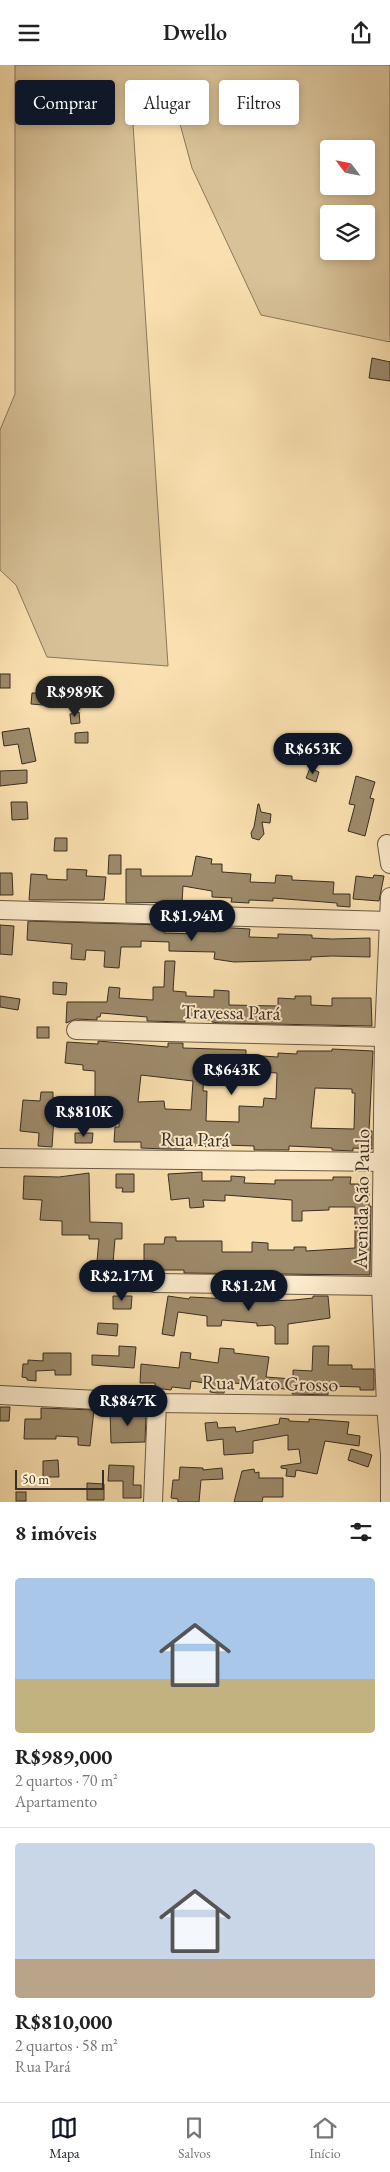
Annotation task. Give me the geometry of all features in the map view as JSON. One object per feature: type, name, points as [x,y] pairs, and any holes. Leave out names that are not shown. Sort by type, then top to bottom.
[{"type":"street","points":[[387,844],[390,864]]},
{"type":"street","name":"Avenida São Paulo","points":[[390,897],[384,1037],[386,1162],[381,1286],[388,1405],[390,1502]]},
{"type":"street","points":[[0,910],[389,921]]},
{"type":"street","name":"Travessa Pará","points":[[76,1029],[384,1037]]},
{"type":"street","name":"Rua Pará","points":[[0,1159],[386,1162]]},
{"type":"street","points":[[154,1283],[381,1286]]},
{"type":"street","name":"Rua Mato Grosso","points":[[0,1395],[157,1403],[388,1405]]},
{"type":"street","points":[[153,1502],[157,1403]]},
{"type":"shaded area","points":[[15,65],[390,65],[390,342],[261,315],[192,168],[180,125],[209,125],[209,80],[125,80],[125,125],[133,125],[168,666],[47,657],[16,585],[0,570],[0,430],[15,394],[15,125],[115,125],[115,80],[15,80]]},
{"type":"building","points":[[372,358],[390,362],[390,381],[369,378]]},
{"type":"building","points":[[0,674],[10,674],[10,688],[0,688]]},
{"type":"building","points":[[32,693],[44,693],[43,705],[31,704]]},
{"type":"building","points":[[79,712],[80,723],[71,724],[70,714]]},
{"type":"building","points":[[29,728],[36,761],[22,764],[18,744],[4,746],[2,732]]},
{"type":"building","points":[[88,732],[88,743],[75,743],[75,733]]},
{"type":"building","points":[[310,768],[319,772],[316,782],[306,778]]},
{"type":"building","points":[[27,770],[27,783],[0,786],[0,771]]},
{"type":"building","points":[[356,776],[375,782],[370,798],[374,799],[365,836],[348,831],[355,805],[349,804]]},
{"type":"building","points":[[11,802],[27,802],[28,819],[12,820]]},
{"type":"building","points":[[258,804],[261,812],[271,814],[270,823],[262,822],[264,834],[259,840],[252,838],[251,833],[254,827]]},
{"type":"building","points":[[55,838],[67,838],[67,851],[54,851]]},
{"type":"building","points":[[109,855],[121,855],[121,874],[108,874]]},
{"type":"building","points":[[196,856],[212,859],[211,864],[222,864],[222,872],[251,874],[250,882],[275,883],[276,875],[292,876],[292,880],[334,882],[333,894],[350,894],[350,907],[337,906],[337,903],[273,898],[273,901],[249,900],[249,903],[231,902],[232,898],[212,897],[212,891],[183,886],[182,902],[126,903],[126,869],[141,869],[141,876],[192,876]]},
{"type":"building","points":[[67,869],[87,870],[86,876],[106,877],[104,900],[29,900],[31,874],[47,875],[47,879],[67,880]]},
{"type":"building","points":[[0,873],[12,873],[13,895],[0,895]]},
{"type":"building","points":[[374,875],[384,876],[379,901],[353,899],[356,876],[373,878]]},
{"type":"building","points":[[28,921],[164,925],[164,933],[196,934],[196,931],[216,932],[216,927],[250,929],[249,937],[278,938],[278,934],[312,935],[312,938],[332,939],[370,938],[370,957],[332,956],[311,957],[311,960],[234,962],[214,959],[215,952],[169,951],[169,942],[141,941],[141,947],[121,947],[119,968],[104,967],[105,951],[86,950],[85,960],[71,959],[72,944],[27,940]]},
{"type":"building","points":[[0,925],[14,926],[12,955],[0,954]]},
{"type":"building","points":[[165,961],[175,961],[173,991],[186,992],[186,996],[214,997],[214,990],[229,991],[229,1005],[278,1006],[278,998],[295,999],[295,996],[311,996],[311,1005],[332,1006],[332,998],[371,998],[372,1026],[219,1023],[212,1022],[212,1020],[185,1019],[185,1022],[147,1021],[147,1017],[101,1013],[97,1020],[76,1019],[66,1023],[67,1002],[107,1002],[109,987],[120,988],[119,998],[153,1000],[153,987],[164,987]]},
{"type":"building","points":[[53,982],[67,983],[66,995],[53,994]]},
{"type":"building","points":[[0,996],[20,999],[18,1010],[0,1007]]},
{"type":"building","points":[[37,1027],[49,1027],[49,1038],[37,1038]]},
{"type":"building","points":[[98,1041],[168,1047],[168,1043],[183,1043],[183,1048],[246,1050],[246,1055],[278,1057],[278,1053],[297,1054],[297,1051],[332,1051],[332,1049],[373,1051],[369,1131],[372,1131],[372,1149],[353,1148],[353,1151],[289,1146],[289,1150],[254,1150],[254,1146],[224,1145],[224,1148],[184,1145],[184,1149],[165,1149],[141,1148],[141,1142],[114,1142],[115,1127],[119,1127],[119,1106],[95,1106],[95,1071],[83,1070],[83,1065],[65,1063],[67,1042],[98,1044]],"holes":[[[245,1071],[277,1073],[276,1099],[264,1098],[263,1107],[239,1106],[239,1122],[206,1121],[207,1091],[203,1091],[204,1073],[231,1074],[231,1082],[245,1082]],[[141,1075],[193,1081],[191,1110],[165,1109],[164,1101],[138,1102]],[[315,1088],[352,1089],[352,1093],[355,1093],[354,1129],[311,1128]]]},
{"type":"building","points":[[41,1092],[53,1092],[53,1098],[73,1099],[72,1119],[54,1118],[52,1147],[38,1146],[39,1133],[20,1131],[23,1100],[40,1101]]},
{"type":"building","points":[[75,1133],[93,1133],[92,1143],[75,1143]]},
{"type":"building","points":[[202,1172],[202,1181],[231,1181],[231,1176],[245,1177],[244,1183],[275,1184],[275,1180],[333,1180],[333,1177],[351,1177],[350,1184],[369,1184],[369,1206],[371,1206],[370,1275],[184,1273],[184,1270],[144,1270],[144,1244],[164,1244],[165,1237],[176,1237],[176,1241],[222,1241],[222,1252],[252,1252],[252,1242],[268,1243],[268,1250],[294,1250],[294,1247],[306,1247],[306,1251],[355,1248],[355,1207],[329,1207],[329,1210],[302,1211],[302,1221],[292,1221],[292,1200],[225,1195],[225,1201],[203,1200],[204,1207],[190,1208],[189,1198],[171,1200],[168,1174]]},
{"type":"building","points":[[89,1173],[90,1222],[122,1223],[122,1239],[115,1239],[113,1263],[128,1264],[127,1276],[110,1276],[110,1291],[100,1291],[100,1275],[89,1275],[90,1261],[97,1261],[99,1239],[89,1239],[89,1235],[62,1235],[62,1221],[40,1220],[42,1200],[23,1199],[24,1176],[59,1177]]},
{"type":"building","points":[[116,1174],[134,1174],[134,1192],[122,1192],[123,1188],[116,1188]]},
{"type":"building","points":[[248,1295],[266,1295],[266,1301],[328,1296],[330,1318],[288,1324],[288,1344],[275,1344],[275,1327],[272,1325],[257,1326],[257,1323],[222,1320],[221,1326],[207,1326],[207,1316],[178,1312],[174,1336],[162,1334],[168,1296],[189,1299],[190,1297],[249,1300]]},
{"type":"building","points":[[113,1296],[132,1296],[131,1309],[113,1309]]},
{"type":"building","points":[[98,1323],[118,1324],[117,1336],[97,1334]]},
{"type":"building","points":[[119,1346],[136,1347],[134,1368],[92,1365],[92,1355],[119,1356]]},
{"type":"building","points":[[313,1346],[329,1346],[328,1365],[352,1365],[352,1369],[374,1369],[374,1390],[360,1390],[360,1387],[328,1386],[328,1395],[292,1394],[293,1390],[226,1382],[224,1393],[217,1393],[210,1392],[212,1384],[191,1381],[190,1389],[172,1387],[171,1390],[155,1388],[155,1383],[140,1383],[141,1364],[179,1368],[181,1352],[191,1353],[190,1359],[218,1363],[220,1348],[234,1349],[234,1353],[269,1357],[266,1377],[293,1379],[293,1370],[312,1371]]},
{"type":"building","points":[[43,1353],[71,1353],[71,1375],[55,1375],[55,1370],[36,1371],[36,1381],[27,1380],[27,1378],[22,1377],[23,1364],[28,1364],[28,1360],[43,1361]]},
{"type":"building","points":[[0,1407],[10,1407],[9,1421],[0,1421]]},
{"type":"building","points":[[41,1408],[94,1410],[90,1446],[78,1445],[78,1437],[56,1436],[56,1439],[24,1439],[25,1419],[41,1419]]},
{"type":"building","points":[[110,1411],[146,1413],[145,1442],[111,1443]]},
{"type":"building","points":[[280,1418],[289,1419],[289,1421],[309,1422],[309,1419],[349,1422],[347,1434],[360,1436],[359,1446],[325,1441],[317,1474],[296,1470],[295,1477],[286,1476],[287,1469],[281,1468],[281,1466],[301,1463],[299,1449],[288,1450],[288,1435],[253,1441],[253,1453],[224,1455],[223,1439],[207,1441],[205,1423],[217,1422],[218,1428],[235,1427],[236,1432],[279,1424]]},
{"type":"building","points":[[351,1449],[372,1455],[368,1467],[348,1460]]},
{"type":"building","points":[[58,1460],[59,1477],[43,1477],[43,1461]]},
{"type":"building","points":[[109,1465],[134,1466],[133,1485],[141,1485],[141,1498],[123,1498],[123,1481],[108,1481]]},
{"type":"building","points":[[180,1467],[203,1468],[203,1470],[222,1468],[223,1479],[201,1480],[199,1502],[178,1502],[178,1499],[171,1498],[173,1480],[179,1480]]},
{"type":"building","points":[[254,1469],[255,1473],[259,1472],[259,1478],[283,1478],[283,1497],[263,1497],[262,1502],[234,1502],[242,1471]]},
{"type":"building","points":[[87,1483],[104,1484],[104,1500],[87,1500]]},
{"type":"building","points":[[16,1492],[26,1492],[26,1501],[16,1501]]}]
